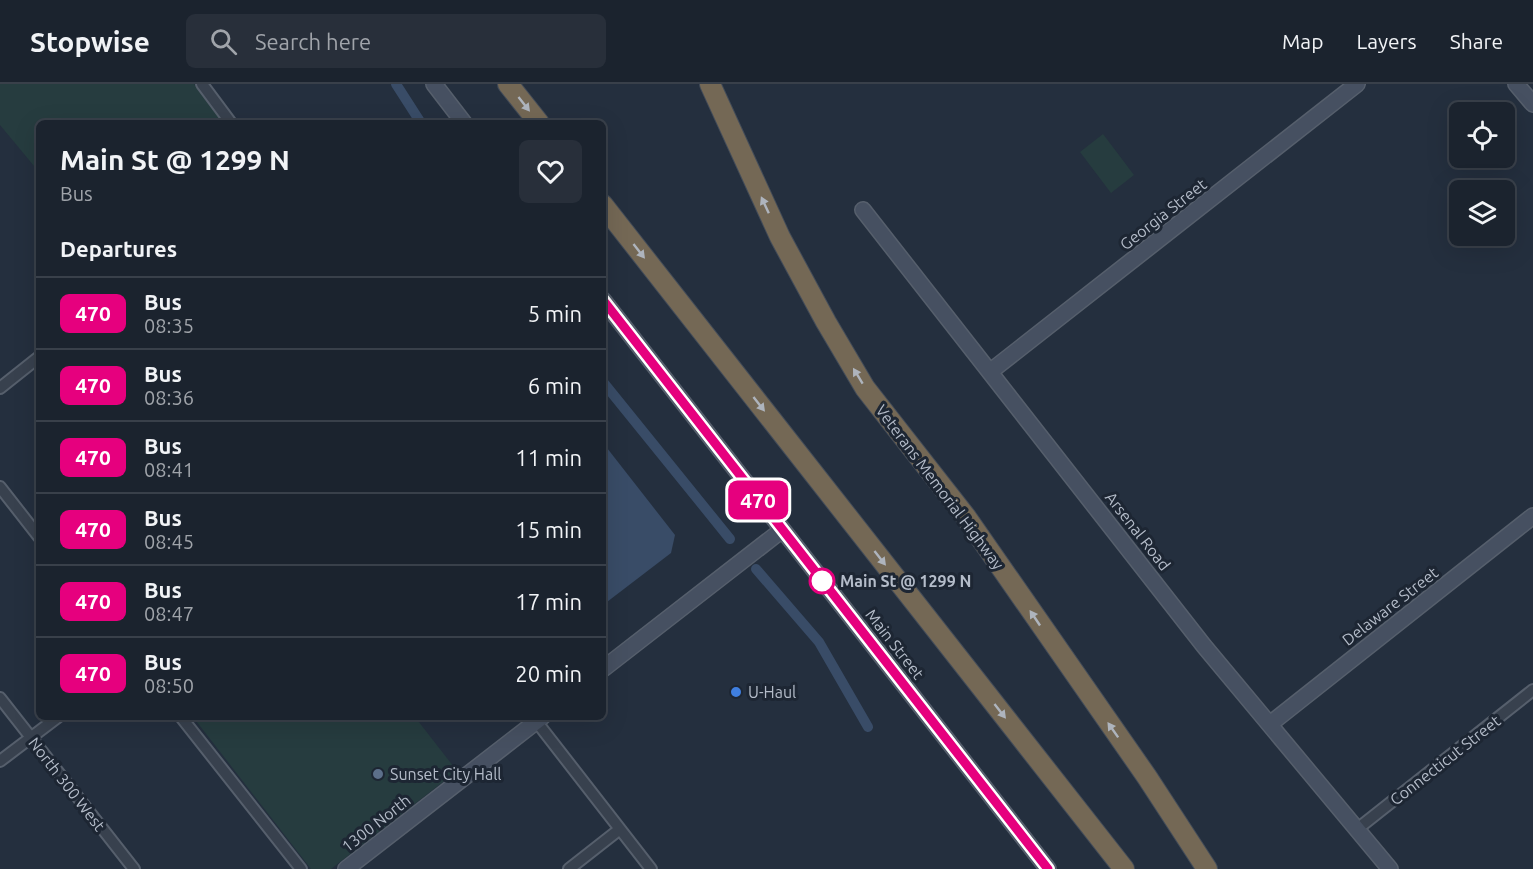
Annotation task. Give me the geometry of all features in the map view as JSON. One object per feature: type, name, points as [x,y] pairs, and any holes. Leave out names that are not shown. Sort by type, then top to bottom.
[{"type":"highway","points":[[508,84],[537,120]]},
{"type":"highway","name":"Veterans Memorial Highway","points":[[710,84],[780,237],[865,388],[966,517],[1147,777],[1207,869]]},
{"type":"highway","points":[[606,209],[1124,869]]},
{"type":"highway","points":[[1147,777],[1218,869]]},
{"type":"street","points":[[202,84],[229,120]]},
{"type":"street","points":[[434,84],[463,120]]},
{"type":"street","name":"Georgia Street","points":[[991,371],[1357,84]]},
{"type":"street","points":[[1516,84],[1533,104]]},
{"type":"street","name":"Arsenal Road","points":[[863,210],[1204,646],[1390,869]]},
{"type":"street","name":"Main Street","points":[[606,304],[1048,869]]},
{"type":"street","points":[[0,388],[36,359]]},
{"type":"street","points":[[0,487],[36,533]]},
{"type":"street","name":"Delaware Street","points":[[1270,724],[1533,516]]},
{"type":"street","points":[[606,667],[782,530]]},
{"type":"street","name":"Connecticut Street","points":[[1356,830],[1533,690]]},
{"type":"street","name":"North 300 West","points":[[0,698],[134,869]]},
{"type":"street","points":[[0,761],[54,720]]},
{"type":"street","points":[[183,720],[301,869]]},
{"type":"street","name":"1300 North","points":[[346,869],[538,720]]},
{"type":"street","points":[[540,720],[651,869]]},
{"type":"street","points":[[568,869],[620,829]]},
{"type":"green space","points":[[0,84],[194,84],[222,120],[36,120],[36,168],[0,125]]},
{"type":"green space","points":[[1103,134],[1134,175],[1111,193],[1080,152]]},
{"type":"green space","points":[[195,720],[417,720],[457,771],[331,869],[311,869]]},
{"type":"water","points":[[606,448],[675,535],[671,553],[606,603]]},
{"type":"waterway","points":[[396,84],[419,120]]},
{"type":"waterway","points":[[606,386],[730,539]]},
{"type":"waterway","points":[[756,569],[819,642],[868,727]]},
{"type":"bus line","name":"470","points":[[606,304],[1048,869]]},
{"type":"place","name":"Main St @ 1299 N","points":[[822,581]]},
{"type":"place","name":"U-Haul","points":[[736,692]]},
{"type":"place","name":"Sunset City Hall","points":[[378,774]]}]
